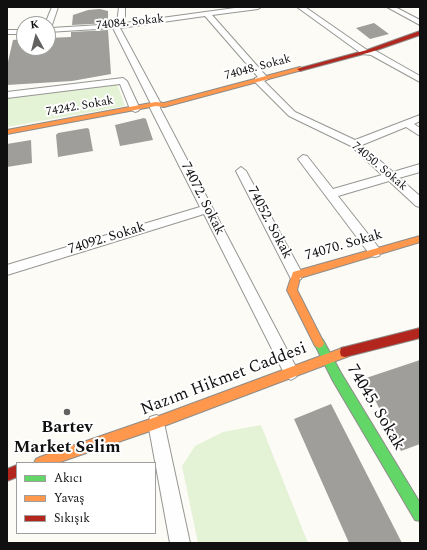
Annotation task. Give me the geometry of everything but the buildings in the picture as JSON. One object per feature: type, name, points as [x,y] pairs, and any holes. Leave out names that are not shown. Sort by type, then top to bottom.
[{"type":"street","points":[[118,25],[122,7]]},
{"type":"street","name":"74084. Sokak","points":[[56,29],[118,25],[258,7]]},
{"type":"street","points":[[300,7],[365,52],[374,53],[420,79]]},
{"type":"street","points":[[390,7],[420,23]]},
{"type":"street","name":"74050. Sokak","points":[[208,14],[261,79],[292,114],[355,144],[393,177],[420,204]]},
{"type":"street","name":"74072. Sokak","points":[[118,25],[156,104],[155,108],[290,372]]},
{"type":"street","name":"74048. Sokak","points":[[156,104],[164,105],[365,52],[420,33]]},
{"type":"street","points":[[7,94],[123,81],[135,109]]},
{"type":"street","name":"74242. Sokak","points":[[7,132],[156,104]]},
{"type":"street","points":[[355,144],[420,118]]},
{"type":"street","points":[[407,123],[420,133]]},
{"type":"street","points":[[303,159],[375,252]]},
{"type":"street","points":[[330,194],[420,168]]},
{"type":"street","name":"74052. Sokak","points":[[242,171],[296,275]]},
{"type":"street","name":"74092. Sokak","points":[[7,270],[207,209]]},
{"type":"street","name":"74070. Sokak","points":[[327,358],[292,290],[296,275],[420,239]]},
{"type":"street","name":"Nazım Hikmet Caddesi","points":[[43,462],[156,423],[327,358],[364,346],[420,333]]},
{"type":"street","name":"74045. Sokak","points":[[327,358],[420,515]]},
{"type":"street","points":[[156,423],[180,543]]},
{"type":"green space","points":[[117,84],[125,106],[7,127],[7,98]]},
{"type":"green space","points":[[261,425],[308,543],[198,543],[182,466],[195,446],[223,432]]},
{"type":"traffic: fast","points":[[319,343],[337,377],[420,515]]},
{"type":"traffic: slow","points":[[7,132],[156,104],[164,105],[300,69]]},
{"type":"traffic: slow","points":[[319,343],[292,290],[296,275],[420,239]]},
{"type":"traffic: slow","points":[[43,462],[156,423],[345,352]]},
{"type":"traffic: jam","points":[[300,69],[369,51],[420,33]]},
{"type":"traffic: jam","points":[[345,352],[420,333]]},
{"type":"traffic: jam","points":[[7,475],[16,471]]},
{"type":"place","name":"Bartev Market Selim","points":[[67,412]]}]
